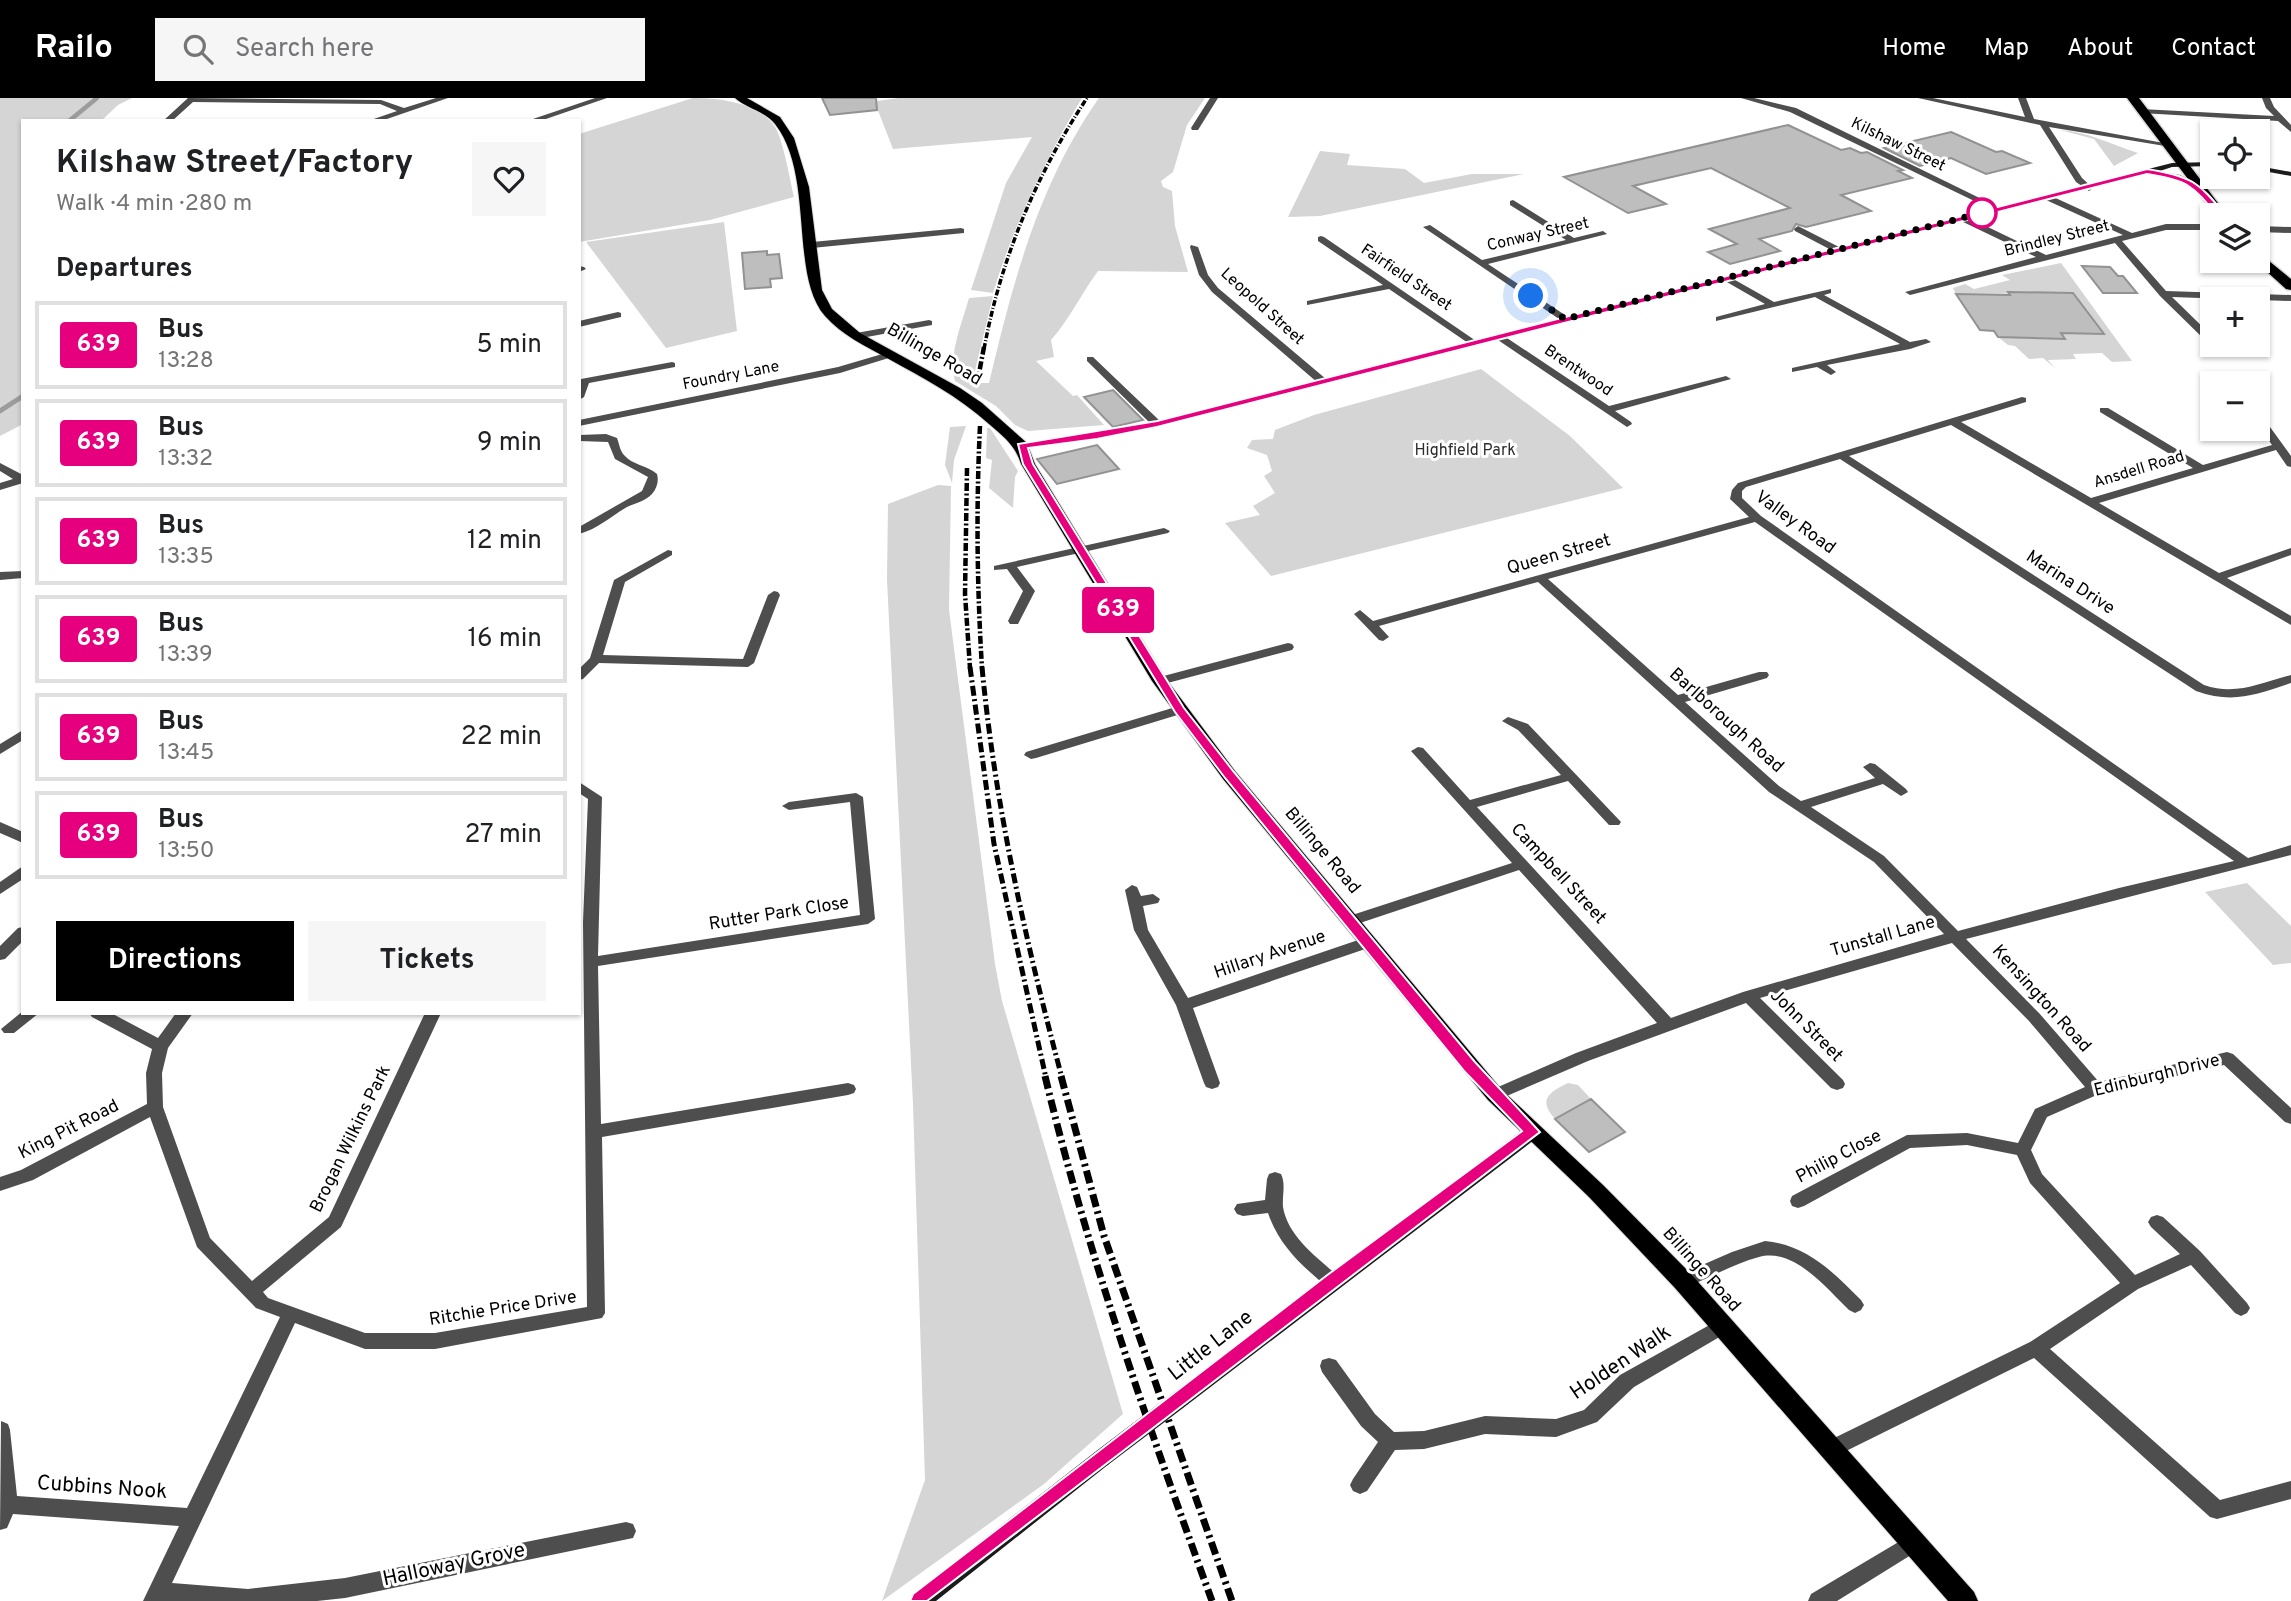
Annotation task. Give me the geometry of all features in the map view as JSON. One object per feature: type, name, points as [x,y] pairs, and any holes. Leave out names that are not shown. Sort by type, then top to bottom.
[{"type":"highway","points":[[2133,98],[2211,203]]},
{"type":"highway","points":[[2270,267],[2291,286]]},
{"type":"main road","name":"Billinge Road","points":[[740,98],[764,110],[784,128],[804,187],[816,290],[822,305],[840,325],[856,336],[956,391],[1022,446],[1028,464],[1160,681],[1229,775],[1495,1095],[1596,1191],[1683,1281],[1965,1601]]},
{"type":"street","points":[[379,119],[444,98]]},
{"type":"street","points":[[537,119],[603,98]]},
{"type":"street","points":[[1195,128],[1214,98]]},
{"type":"street","name":"Kilshaw Street","points":[[1745,98],[1793,110],[1998,209]]},
{"type":"street","points":[[1922,98],[2165,144]]},
{"type":"street","points":[[2022,98],[2030,119]]},
{"type":"street","points":[[2266,98],[2270,108],[2291,130]]},
{"type":"street","points":[[169,119],[192,99],[381,102],[405,111]]},
{"type":"street","points":[[2270,108],[2281,109]]},
{"type":"street","points":[[2141,111],[2281,119]]},
{"type":"street","points":[[2042,122],[2079,180],[2089,188]]},
{"type":"street","points":[[1022,446],[1097,436],[1157,424],[1998,209],[2147,172],[2200,164]]},
{"type":"street","points":[[2270,170],[2291,174]]},
{"type":"street","points":[[2147,172],[2177,177],[2199,188]]},
{"type":"street","points":[[2049,198],[2132,236]]},
{"type":"street","points":[[1513,203],[1573,241]]},
{"type":"street","points":[[1962,218],[2045,258]]},
{"type":"street","points":[[1427,227],[1565,319]]},
{"type":"street","name":"Brindley Street","points":[[1910,292],[2166,227],[2200,227]]},
{"type":"street","points":[[1798,229],[1838,250]]},
{"type":"street","points":[[2270,229],[2291,230]]},
{"type":"street","points":[[812,245],[961,231]]},
{"type":"street","name":"Conway Street","points":[[1480,263],[1602,234]]},
{"type":"street","name":"Fairfield Street","points":[[1321,239],[1474,343]]},
{"type":"street","points":[[2117,240],[2162,294],[2200,329]]},
{"type":"street","name":"Leopold Street","points":[[1194,247],[1204,275],[1215,290],[1322,382]]},
{"type":"street","points":[[1728,279],[1773,306]]},
{"type":"street","points":[[1310,303],[1388,286]]},
{"type":"street","points":[[1719,319],[1828,291]]},
{"type":"street","points":[[1816,294],[1910,346]]},
{"type":"street","points":[[2162,294],[2291,298]]},
{"type":"street","points":[[581,324],[618,315]]},
{"type":"street","points":[[856,336],[929,323]]},
{"type":"street","name":"Brentwood","points":[[1498,336],[1607,410],[1726,379]]},
{"type":"street","points":[[1796,370],[1855,355],[1926,342]]},
{"type":"street","name":"Foundry Lane","points":[[585,422],[840,370],[889,355]]},
{"type":"street","points":[[1090,359],[1157,424]]},
{"type":"street","points":[[1819,364],[1831,372]]},
{"type":"street","points":[[582,376],[672,365]]},
{"type":"street","name":"Valley Road","points":[[2022,400],[1742,485],[1737,490],[1736,499],[1757,518],[2246,863]]},
{"type":"street","points":[[1607,410],[1627,424]]},
{"type":"street","points":[[2104,410],[2201,468]]},
{"type":"street","points":[[1954,422],[2291,621]]},
{"type":"street","points":[[2270,435],[2291,464]]},
{"type":"street","points":[[581,438],[606,436],[613,440],[615,454],[653,475],[653,485],[645,495],[619,508],[599,524],[581,530]]},
{"type":"street","name":"Ansdell Road","points":[[2090,502],[2278,446]]},
{"type":"street","name":"Marina Drive","points":[[1841,455],[2200,688],[2223,697],[2234,697],[2291,679]]},
{"type":"street","points":[[0,466],[21,478]]},
{"type":"street","points":[[0,487],[21,479]]},
{"type":"street","name":"Queen Street","points":[[1371,625],[1757,518]]},
{"type":"street","points":[[1014,621],[1029,590],[1004,567],[1164,531]]},
{"type":"street","points":[[2217,578],[2291,551]]},
{"type":"street","points":[[581,674],[596,659],[620,580],[668,553]]},
{"type":"street","points":[[0,576],[21,574]]},
{"type":"street","name":"Barlborough Road","points":[[1541,579],[1774,789],[1802,805],[1879,859],[1957,936]]},
{"type":"street","points":[[596,659],[748,663],[774,595]]},
{"type":"street","points":[[1360,614],[1383,637]]},
{"type":"street","points":[[1160,681],[1288,647]]},
{"type":"street","points":[[1676,700],[1733,677],[1763,675]]},
{"type":"street","points":[[1031,755],[1179,710]]},
{"type":"street","points":[[1508,722],[1528,724],[1568,776],[1614,822]]},
{"type":"street","points":[[0,750],[21,735]]},
{"type":"street","name":"Campbell Street","points":[[1419,751],[1667,1024]]},
{"type":"street","points":[[1870,767],[1900,792]]},
{"type":"street","points":[[1469,805],[1568,776]]},
{"type":"street","points":[[1802,805],[1885,779]]},
{"type":"street","name":"Ritchie Price Drive","points":[[160,1046],[154,1073],[155,1107],[203,1242],[262,1303],[365,1341],[435,1341],[596,1313],[591,962],[585,923],[595,797],[581,787]]},
{"type":"street","name":"Rutter Park Close","points":[[591,962],[869,919],[856,797],[789,806]]},
{"type":"street","points":[[0,827],[21,837]]},
{"type":"street","name":"Tunstall Lane","points":[[1495,1095],[1667,1024],[1748,996],[1957,936],[2291,850]]},
{"type":"street","points":[[1351,921],[1523,864]]},
{"type":"street","points":[[0,890],[21,873]]},
{"type":"street","points":[[1153,899],[1134,896],[1141,930],[1184,1005],[1212,1083]]},
{"type":"street","points":[[0,955],[21,934]]},
{"type":"street","name":"Kensington Road","points":[[1957,936],[2034,1017],[2096,1088]]},
{"type":"street","name":"Hillary Avenue","points":[[1184,1005],[1369,942]]},
{"type":"street","name":"John Street","points":[[1748,996],[1837,1084]]},
{"type":"street","points":[[9,1030],[29,1015]]},
{"type":"street","points":[[101,1015],[160,1046],[183,1015]]},
{"type":"street","name":"Brogan Wilkins Park","points":[[251,1292],[335,1222],[432,1015]]},
{"type":"street","name":"Edinburgh Drive","points":[[2023,1150],[2041,1113],[2096,1088],[2227,1058],[2291,1118]]},
{"type":"street","points":[[593,1132],[848,1089]]},
{"type":"street","name":"King Pit Road","points":[[0,1184],[26,1175],[155,1107]]},
{"type":"street","name":"Little Lane","points":[[920,1601],[1332,1281],[1532,1132]]},
{"type":"street","name":"Philip Close","points":[[1798,1201],[1907,1142],[1967,1139],[2023,1150]]},
{"type":"street","points":[[2023,1150],[2036,1178],[2132,1284]]},
{"type":"street","points":[[1275,1179],[1272,1206],[1289,1241],[1332,1281]]},
{"type":"street","points":[[1243,1209],[1272,1206]]},
{"type":"street","points":[[2157,1222],[2194,1256],[2241,1308]]},
{"type":"street","points":[[1683,1281],[1764,1248],[1790,1254],[1812,1264],[1855,1306]]},
{"type":"street","points":[[1831,1449],[2036,1348],[2132,1284],[2194,1256]]},
{"type":"street","name":"Halloway Grove","points":[[290,1315],[155,1596],[248,1599],[345,1588],[625,1531]]},
{"type":"street","name":"Holden Walk","points":[[1390,1441],[1424,1440],[1485,1425],[1556,1428],[1590,1416],[1627,1381],[1722,1326]]},
{"type":"street","points":[[2036,1348],[2217,1510],[2291,1490]]},
{"type":"street","points":[[1329,1366],[1368,1420],[1390,1441],[1360,1485]]},
{"type":"street","name":"Cubbins Nook","points":[[1,1430],[4,1513],[192,1518]]},
{"type":"street","points":[[1818,1601],[1912,1543]]},
{"type":"green space","points":[[0,98],[132,98],[118,105],[103,119],[21,119],[21,425],[0,436]]},
{"type":"green space","points":[[693,98],[737,103],[759,112],[775,127],[781,141],[794,197],[710,220],[581,242],[581,133]]},
{"type":"green space","points":[[898,98],[1082,98],[1032,193],[993,293],[971,290],[1006,183],[1032,137],[893,149],[877,108],[860,110],[857,104]]},
{"type":"green space","points":[[1099,98],[1205,98],[1187,125],[1173,172],[1161,181],[1163,187],[1172,191],[1175,226],[1188,272],[1098,271],[1051,340],[1054,357],[1036,361],[1073,396],[1077,395],[1104,425],[1028,431],[1015,425],[996,406],[955,381],[953,361],[957,339],[969,298],[993,296],[972,383],[989,383],[1030,235],[1059,165]]},
{"type":"green space","points":[[2060,130],[2090,136],[2138,153],[2114,166],[2094,139]]},
{"type":"green space","points":[[1320,151],[1350,154],[1347,165],[1405,169],[1424,183],[1472,174],[1524,174],[1320,216],[1288,217]]},
{"type":"green space","points":[[724,222],[737,331],[666,348],[586,242]]},
{"type":"green space","points":[[2061,263],[2132,361],[2112,362],[2102,353],[2073,354],[2076,359],[2048,360],[2055,368],[2043,358],[2029,359],[2015,346],[2008,345],[1998,337],[2064,339],[2061,333],[2103,333],[2095,321],[2050,320],[2018,304],[2082,305],[2074,293],[1956,294],[1953,288],[1965,284],[1974,289],[2010,280],[2002,275]]},
{"type":"green space","name":"Highfield Park","points":[[1481,369],[1570,436],[1623,488],[1271,576],[1225,523],[1260,515],[1253,506],[1275,493],[1264,476],[1272,471],[1267,455],[1247,448],[1252,440],[1273,439],[1275,430],[1314,415]]},
{"type":"green space","points":[[966,426],[954,460],[952,483],[945,465],[950,427]]},
{"type":"green space","points":[[987,428],[990,428],[1018,471],[1015,477],[1013,508],[989,488],[992,460],[986,458]]},
{"type":"green space","points":[[938,485],[951,486],[949,610],[1002,1001],[1123,1414],[1044,1484],[882,1601],[925,1480],[913,1104],[887,580],[888,504]]},
{"type":"green space","points":[[2247,883],[2291,926],[2291,963],[2273,965],[2205,892]]},
{"type":"green space","points":[[1568,1083],[1578,1085],[1591,1099],[1555,1119],[1546,1101],[1551,1093]]},
{"type":"building","points":[[822,98],[876,98],[877,110],[830,115]]},
{"type":"building","points":[[1788,125],[1841,150],[1850,148],[1861,153],[1867,152],[1903,170],[1898,171],[1912,178],[1841,195],[1871,211],[1806,227],[1796,224],[1792,231],[1759,239],[1780,251],[1730,264],[1708,252],[1737,244],[1709,229],[1790,208],[1711,168],[1633,186],[1666,204],[1628,213],[1564,177]]},
{"type":"building","points":[[1951,132],[1996,152],[2002,151],[2030,163],[1986,174],[1951,158],[1920,166],[1884,148]]},
{"type":"building","points":[[767,251],[767,255],[779,254],[782,278],[770,279],[771,287],[745,289],[742,253]]},
{"type":"building","points":[[2082,266],[2110,267],[2118,276],[2123,276],[2137,293],[2103,293]]},
{"type":"building","points":[[2008,292],[2073,293],[2104,334],[2061,333],[2065,339],[1998,337],[1994,331],[1980,330],[1956,294],[2010,295]]},
{"type":"building","points":[[1113,390],[1143,420],[1113,427],[1084,397]]},
{"type":"building","points":[[1097,445],[1119,469],[1057,484],[1037,459]]},
{"type":"building","points":[[1591,1099],[1625,1132],[1589,1152],[1555,1119]]},
{"type":"waterway","points":[[71,119],[97,98]]},
{"type":"waterway","points":[[0,411],[21,397]]},
{"type":"railway","points":[[984,349],[1000,282],[1023,218],[1036,187],[1087,98]]},
{"type":"railway","points":[[977,384],[984,347]]},
{"type":"railway","points":[[980,426],[978,547],[982,668]]},
{"type":"railway","points":[[967,468],[965,594],[970,668]]},
{"type":"railway","points":[[970,667],[994,844],[1046,1078]]},
{"type":"railway","points":[[982,667],[995,771],[1013,874],[1062,1078]]},
{"type":"railway","points":[[1045,1076],[1100,1275],[1212,1601]]},
{"type":"railway","points":[[1061,1076],[1104,1236],[1232,1601]]},
{"type":"bus line","name":"639","points":[[920,1601],[1332,1281],[1532,1132],[1470,1066],[1229,775],[1179,710],[1028,464],[1022,446],[1097,436],[1157,424],[2147,172],[2183,179],[2199,188],[2211,203]]},
{"type":"route","points":[[1531,296],[1565,319],[1982,213]]}]
